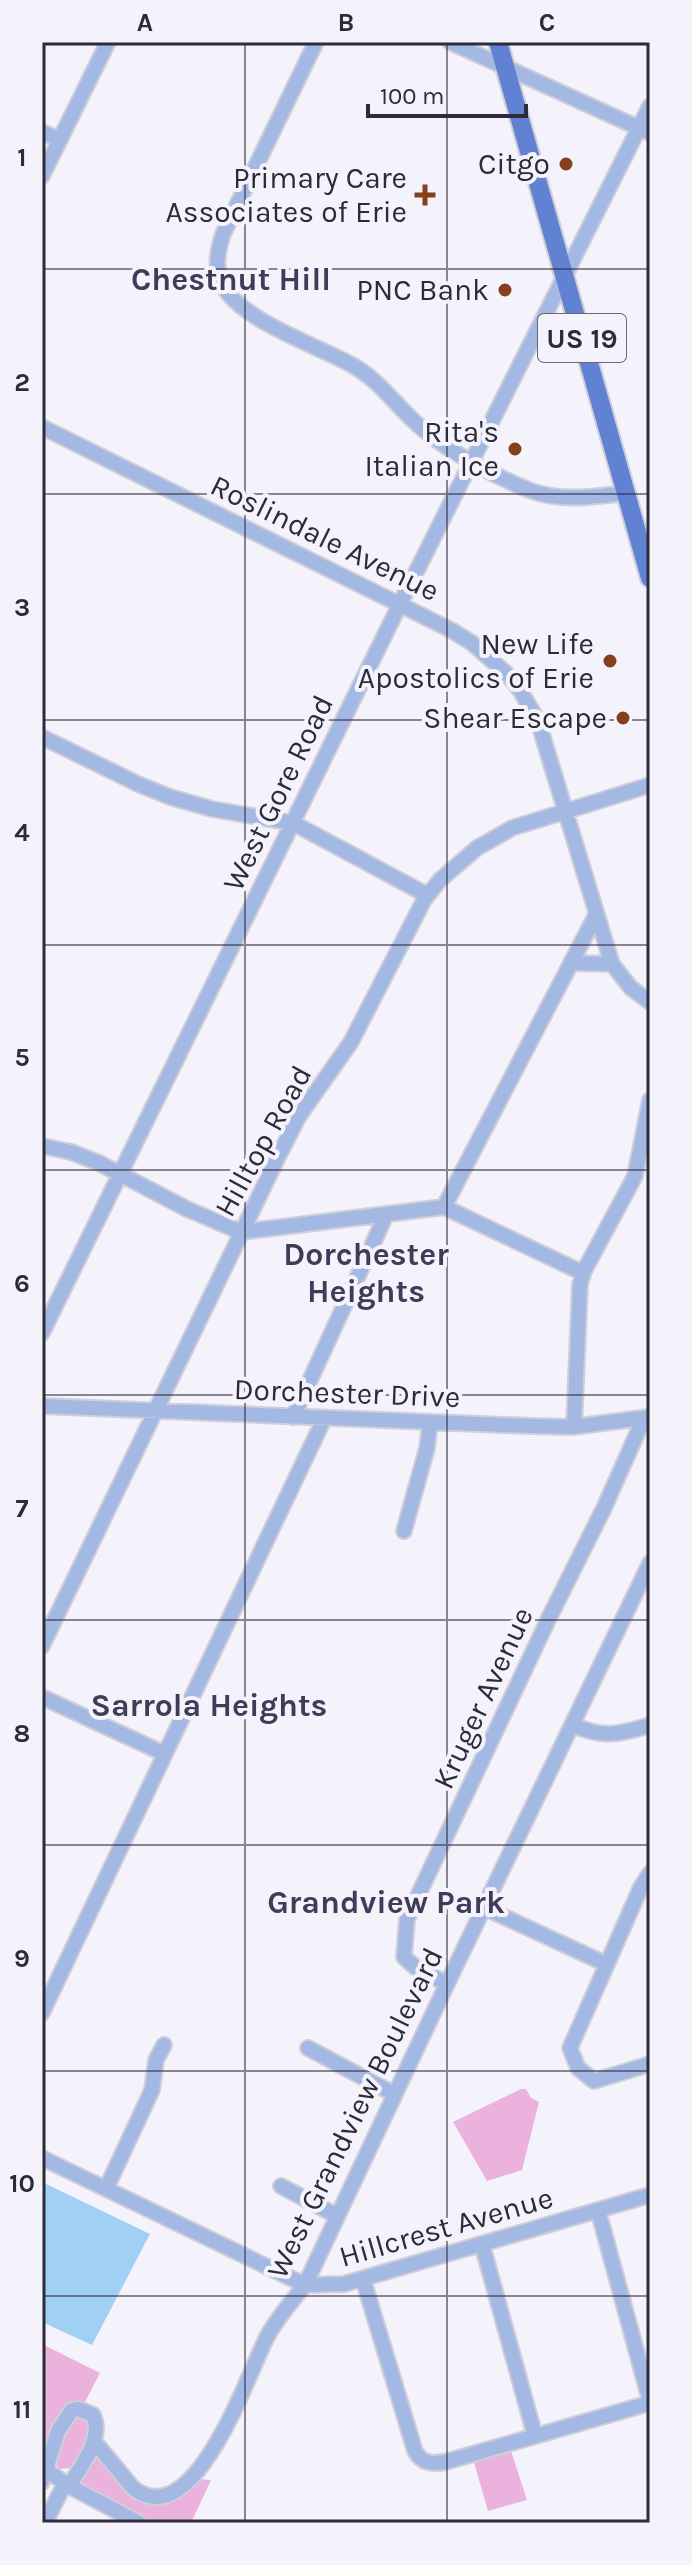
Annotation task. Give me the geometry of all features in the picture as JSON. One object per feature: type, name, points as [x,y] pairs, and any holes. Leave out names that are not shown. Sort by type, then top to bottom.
[{"type":"main road","name":"US 19","points":[[498,42],[650,578]]},
{"type":"street","points":[[42,176],[108,42]]},
{"type":"street","points":[[316,42],[229,218],[217,257],[219,276],[227,292],[241,306],[364,372],[423,430],[519,485],[541,494],[583,497],[625,493]]},
{"type":"street","points":[[450,42],[645,130]]},
{"type":"street","name":"West Gore Road","points":[[42,1333],[400,604],[564,278],[645,130],[650,106]]},
{"type":"street","points":[[42,132],[60,140]]},
{"type":"street","name":"Roslindale Avenue","points":[[42,427],[400,604],[472,643],[490,657],[520,690],[543,732],[612,964],[631,988],[650,1002]]},
{"type":"street","points":[[42,737],[167,796],[212,809],[293,823],[427,895]]},
{"type":"street","name":"Hilltop Road","points":[[42,1646],[153,1411],[299,1116],[351,1042],[427,895],[462,860],[512,828],[650,785]]},
{"type":"street","points":[[444,1207],[596,915]]},
{"type":"street","points":[[573,963],[612,964]]},
{"type":"street","points":[[574,1427],[580,1284],[635,1176],[650,1100]]},
{"type":"street","points":[[42,1146],[71,1152],[241,1232],[444,1207],[583,1273]]},
{"type":"street","points":[[293,1417],[386,1215]]},
{"type":"street","name":"Dorchester Drive","points":[[42,1406],[574,1427],[647,1417]]},
{"type":"street","name":"Kruger Avenue","points":[[447,1984],[415,1967],[404,1957],[407,1919],[647,1417]]},
{"type":"street","points":[[42,2013],[324,1419]]},
{"type":"street","points":[[404,1531],[427,1448],[430,1423]]},
{"type":"street","name":"West Grandview Boulevard","points":[[43,2473],[58,2431],[72,2410],[79,2409],[93,2415],[97,2424],[94,2441],[140,2494],[167,2494],[191,2480],[219,2442],[268,2335],[305,2285],[650,1563]]},
{"type":"street","points":[[42,1697],[165,1754]]},
{"type":"street","points":[[574,1725],[605,1736],[650,1725]]},
{"type":"street","points":[[650,1873],[570,2042],[578,2068],[594,2081],[650,2064]]},
{"type":"street","points":[[485,1908],[606,1964]]},
{"type":"street","points":[[106,2189],[152,2090],[156,2060],[164,2045]]},
{"type":"street","points":[[308,2048],[394,2094]]},
{"type":"street","name":"Hillcrest Avenue","points":[[42,2158],[305,2285],[333,2286],[363,2279],[650,2195]]},
{"type":"street","points":[[281,2186],[337,2216]]},
{"type":"street","points":[[363,2279],[415,2451],[423,2462],[445,2462],[535,2436],[650,2402],[598,2210]]},
{"type":"street","points":[[482,2244],[535,2436]]},
{"type":"street","points":[[45,2523],[94,2441]]},
{"type":"street","points":[[43,2473],[139,2523]]},
{"type":"shaded area","points":[[526,2089],[531,2098],[539,2102],[522,2170],[487,2181],[453,2122]]},
{"type":"shaded area","points":[[42,2344],[100,2373],[84,2404],[42,2451]]},
{"type":"shaded area","points":[[87,2415],[93,2428],[78,2462],[72,2468],[59,2469],[53,2461],[70,2417]]},
{"type":"shaded area","points":[[510,2448],[527,2500],[488,2511],[473,2459]]},
{"type":"shaded area","points":[[97,2453],[130,2493],[151,2501],[181,2495],[199,2479],[211,2480],[191,2523],[155,2523],[81,2487],[79,2482],[93,2454]]},
{"type":"water","points":[[42,2182],[150,2234],[92,2345],[42,2322]]},
{"type":"place","name":"Citgo","points":[[566,164]]},
{"type":"place","name":"Primary Care Associates of Erie","points":[[425,195]]},
{"type":"place","name":"PNC Bank","points":[[505,290]]},
{"type":"place","name":"Rita's Italian Ice","points":[[515,449]]},
{"type":"place","name":"New Life Apostolics of Erie","points":[[610,661]]},
{"type":"place","name":"Shear Escape","points":[[623,718]]},
{"type":"district","name":"Chestnut Hill","points":[[231,279]]},
{"type":"district","name":"Dorchester Heights","points":[[366,1272]]},
{"type":"district","name":"Sarrola Heights","points":[[209,1705]]},
{"type":"district","name":"Grandview Park","points":[[386,1902]]}]
